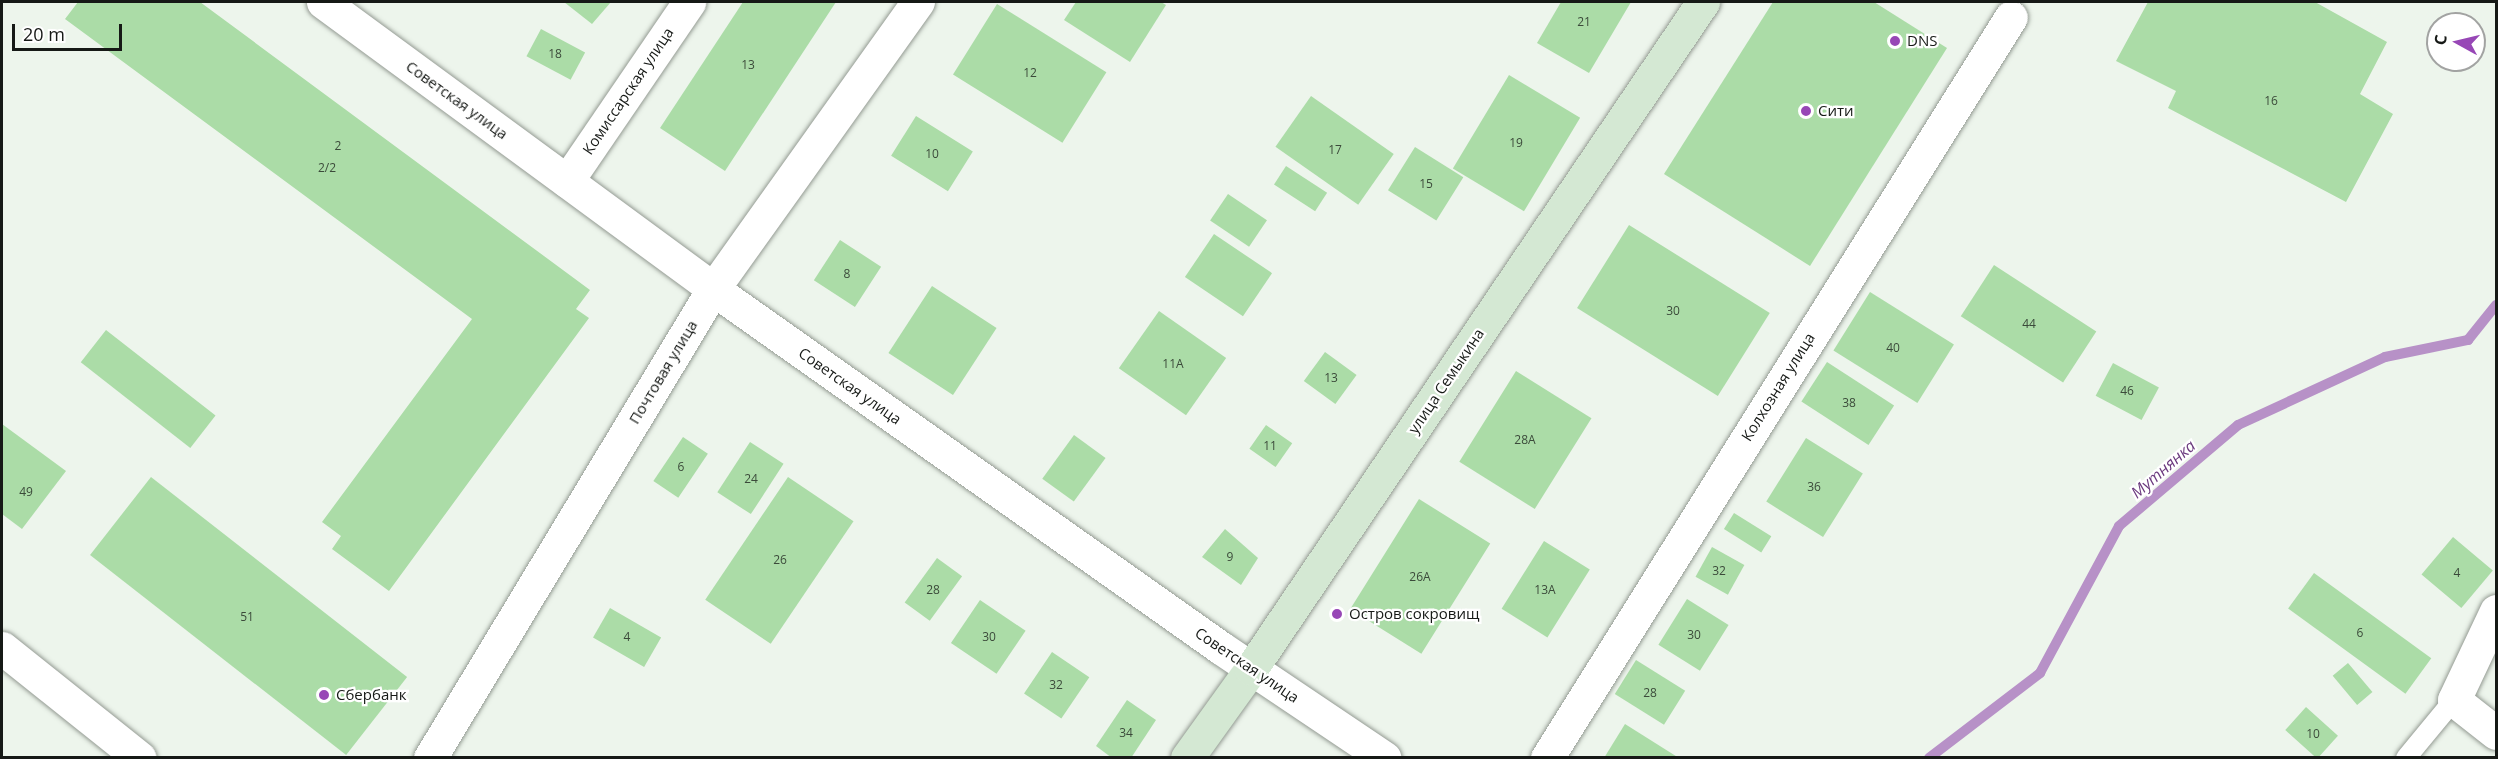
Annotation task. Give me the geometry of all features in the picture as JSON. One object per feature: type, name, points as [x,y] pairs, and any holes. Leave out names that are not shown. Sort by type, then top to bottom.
[{"type":"main road","name":"улица Семыкина","points":[[1187,758],[1251,669],[1703,2]]},
{"type":"street","name":"Советская улица","points":[[323,2],[713,289],[1251,669],[1385,758]]},
{"type":"street","name":"Комиссарская улица","points":[[567,181],[690,2]]},
{"type":"street","name":"Почтовая улица","points":[[430,758],[713,289],[918,2]]},
{"type":"street","name":"Колхозная улица","points":[[1546,758],[2011,17]]},
{"type":"street","points":[[2496,611],[2454,700],[2496,733]]},
{"type":"street","points":[[2,648],[140,758]]},
{"type":"lane","points":[[2406,758],[2454,700]]},
{"type":"building","points":[[78,2],[200,2],[590,290],[576,309],[589,318],[389,591],[332,549],[341,536],[322,522],[472,319],[65,19]]},
{"type":"building","points":[[564,2],[611,2],[592,24]]},
{"type":"building","points":[[743,2],[836,2],[725,171],[660,128]]},
{"type":"building","points":[[1076,2],[1161,2],[1166,5],[1130,62],[1064,20]]},
{"type":"building","points":[[1561,2],[1631,2],[1589,73],[1537,43]]},
{"type":"building","name":"Сити","points":[[1773,2],[1874,2],[1947,48],[1810,266],[1664,174]]},
{"type":"building","points":[[2148,2],[2315,2],[2387,42],[2360,94],[2393,114],[2346,202],[2168,108],[2176,91],[2116,61]]},
{"type":"building","points":[[997,4],[1106,72],[1062,143],[953,74]]},
{"type":"building","points":[[541,29],[585,52],[571,80],[526,56]]},
{"type":"building","points":[[1509,75],[1580,118],[1524,211],[1453,168]]},
{"type":"building","points":[[1311,96],[1394,154],[1358,205],[1275,147]]},
{"type":"building","points":[[916,116],[973,152],[948,191],[891,156]]},
{"type":"building","points":[[1415,147],[1463,177],[1436,220],[1388,190]]},
{"type":"building","points":[[1286,166],[1327,193],[1315,211],[1274,184]]},
{"type":"building","points":[[1228,194],[1267,220],[1249,247],[1210,221]]},
{"type":"building","points":[[1629,225],[1770,313],[1718,396],[1577,308]]},
{"type":"building","points":[[1214,234],[1272,273],[1243,316],[1185,277]]},
{"type":"building","points":[[840,240],[881,267],[855,307],[814,280]]},
{"type":"building","points":[[1994,265],[2096,331],[2063,383],[1961,316]]},
{"type":"building","points":[[932,286],[997,328],[953,395],[888,353]]},
{"type":"building","points":[[1870,292],[1954,344],[1917,403],[1833,351]]},
{"type":"building","points":[[1159,311],[1226,358],[1186,415],[1119,368]]},
{"type":"building","points":[[106,330],[216,416],[190,448],[81,362]]},
{"type":"building","points":[[1325,352],[1357,375],[1335,404],[1304,381]]},
{"type":"building","points":[[1827,362],[1894,406],[1868,445],[1801,401]]},
{"type":"building","points":[[2113,363],[2159,387],[2142,420],[2096,396]]},
{"type":"building","points":[[1516,371],[1591,418],[1535,509],[1459,462]]},
{"type":"building","points":[[2,424],[66,471],[22,529],[2,514]]},
{"type":"building","points":[[1266,425],[1292,443],[1276,467],[1249,449]]},
{"type":"building","points":[[1074,435],[1106,458],[1074,502],[1042,479]]},
{"type":"building","points":[[683,437],[708,454],[678,498],[653,481]]},
{"type":"building","points":[[1806,438],[1863,474],[1823,537],[1766,502]]},
{"type":"building","points":[[750,442],[784,464],[751,514],[717,492]]},
{"type":"building","points":[[151,477],[407,677],[346,755],[90,555]]},
{"type":"building","points":[[788,477],[853,521],[771,644],[705,600]]},
{"type":"building","points":[[1419,499],[1490,544],[1421,654],[1350,609]]},
{"type":"building","points":[[1734,513],[1771,536],[1761,552],[1724,529]]},
{"type":"building","points":[[1225,529],[1258,558],[1241,585],[1202,557]]},
{"type":"building","points":[[2453,537],[2493,570],[2461,608],[2422,575]]},
{"type":"building","points":[[1544,541],[1590,570],[1547,637],[1502,609]]},
{"type":"building","points":[[1712,547],[1744,565],[1728,595],[1696,577]]},
{"type":"building","points":[[937,558],[962,576],[930,621],[905,602]]},
{"type":"building","points":[[2314,573],[2431,658],[2405,694],[2288,609]]},
{"type":"building","points":[[1687,599],[1729,625],[1700,671],[1658,645]]},
{"type":"building","points":[[980,600],[1026,631],[997,674],[951,643]]},
{"type":"building","points":[[610,608],[661,638],[644,667],[593,637]]},
{"type":"building","points":[[1052,652],[1089,677],[1061,719],[1024,693]]},
{"type":"building","points":[[1636,660],[1685,691],[1664,725],[1615,694]]},
{"type":"building","points":[[2348,663],[2372,692],[2357,705],[2333,676]]},
{"type":"building","points":[[1127,700],[1156,720],[1131,758],[1112,758],[1096,746]]},
{"type":"building","points":[[2306,707],[2338,736],[2316,758],[2285,730]]},
{"type":"building","points":[[1625,724],[1679,758],[1604,758]]},
{"type":"waterway","name":"Мутнянка","points":[[1929,758],[2040,673],[2119,526],[2238,425],[2385,357],[2468,340],[2496,305]]},
{"type":"place","name":"DNS","points":[[1895,41]]},
{"type":"place","name":"Сити","points":[[1806,111]]},
{"type":"place","name":"Остров сокровищ","points":[[1337,614]]},
{"type":"place","name":"Сбербанк","points":[[324,695]]}]
